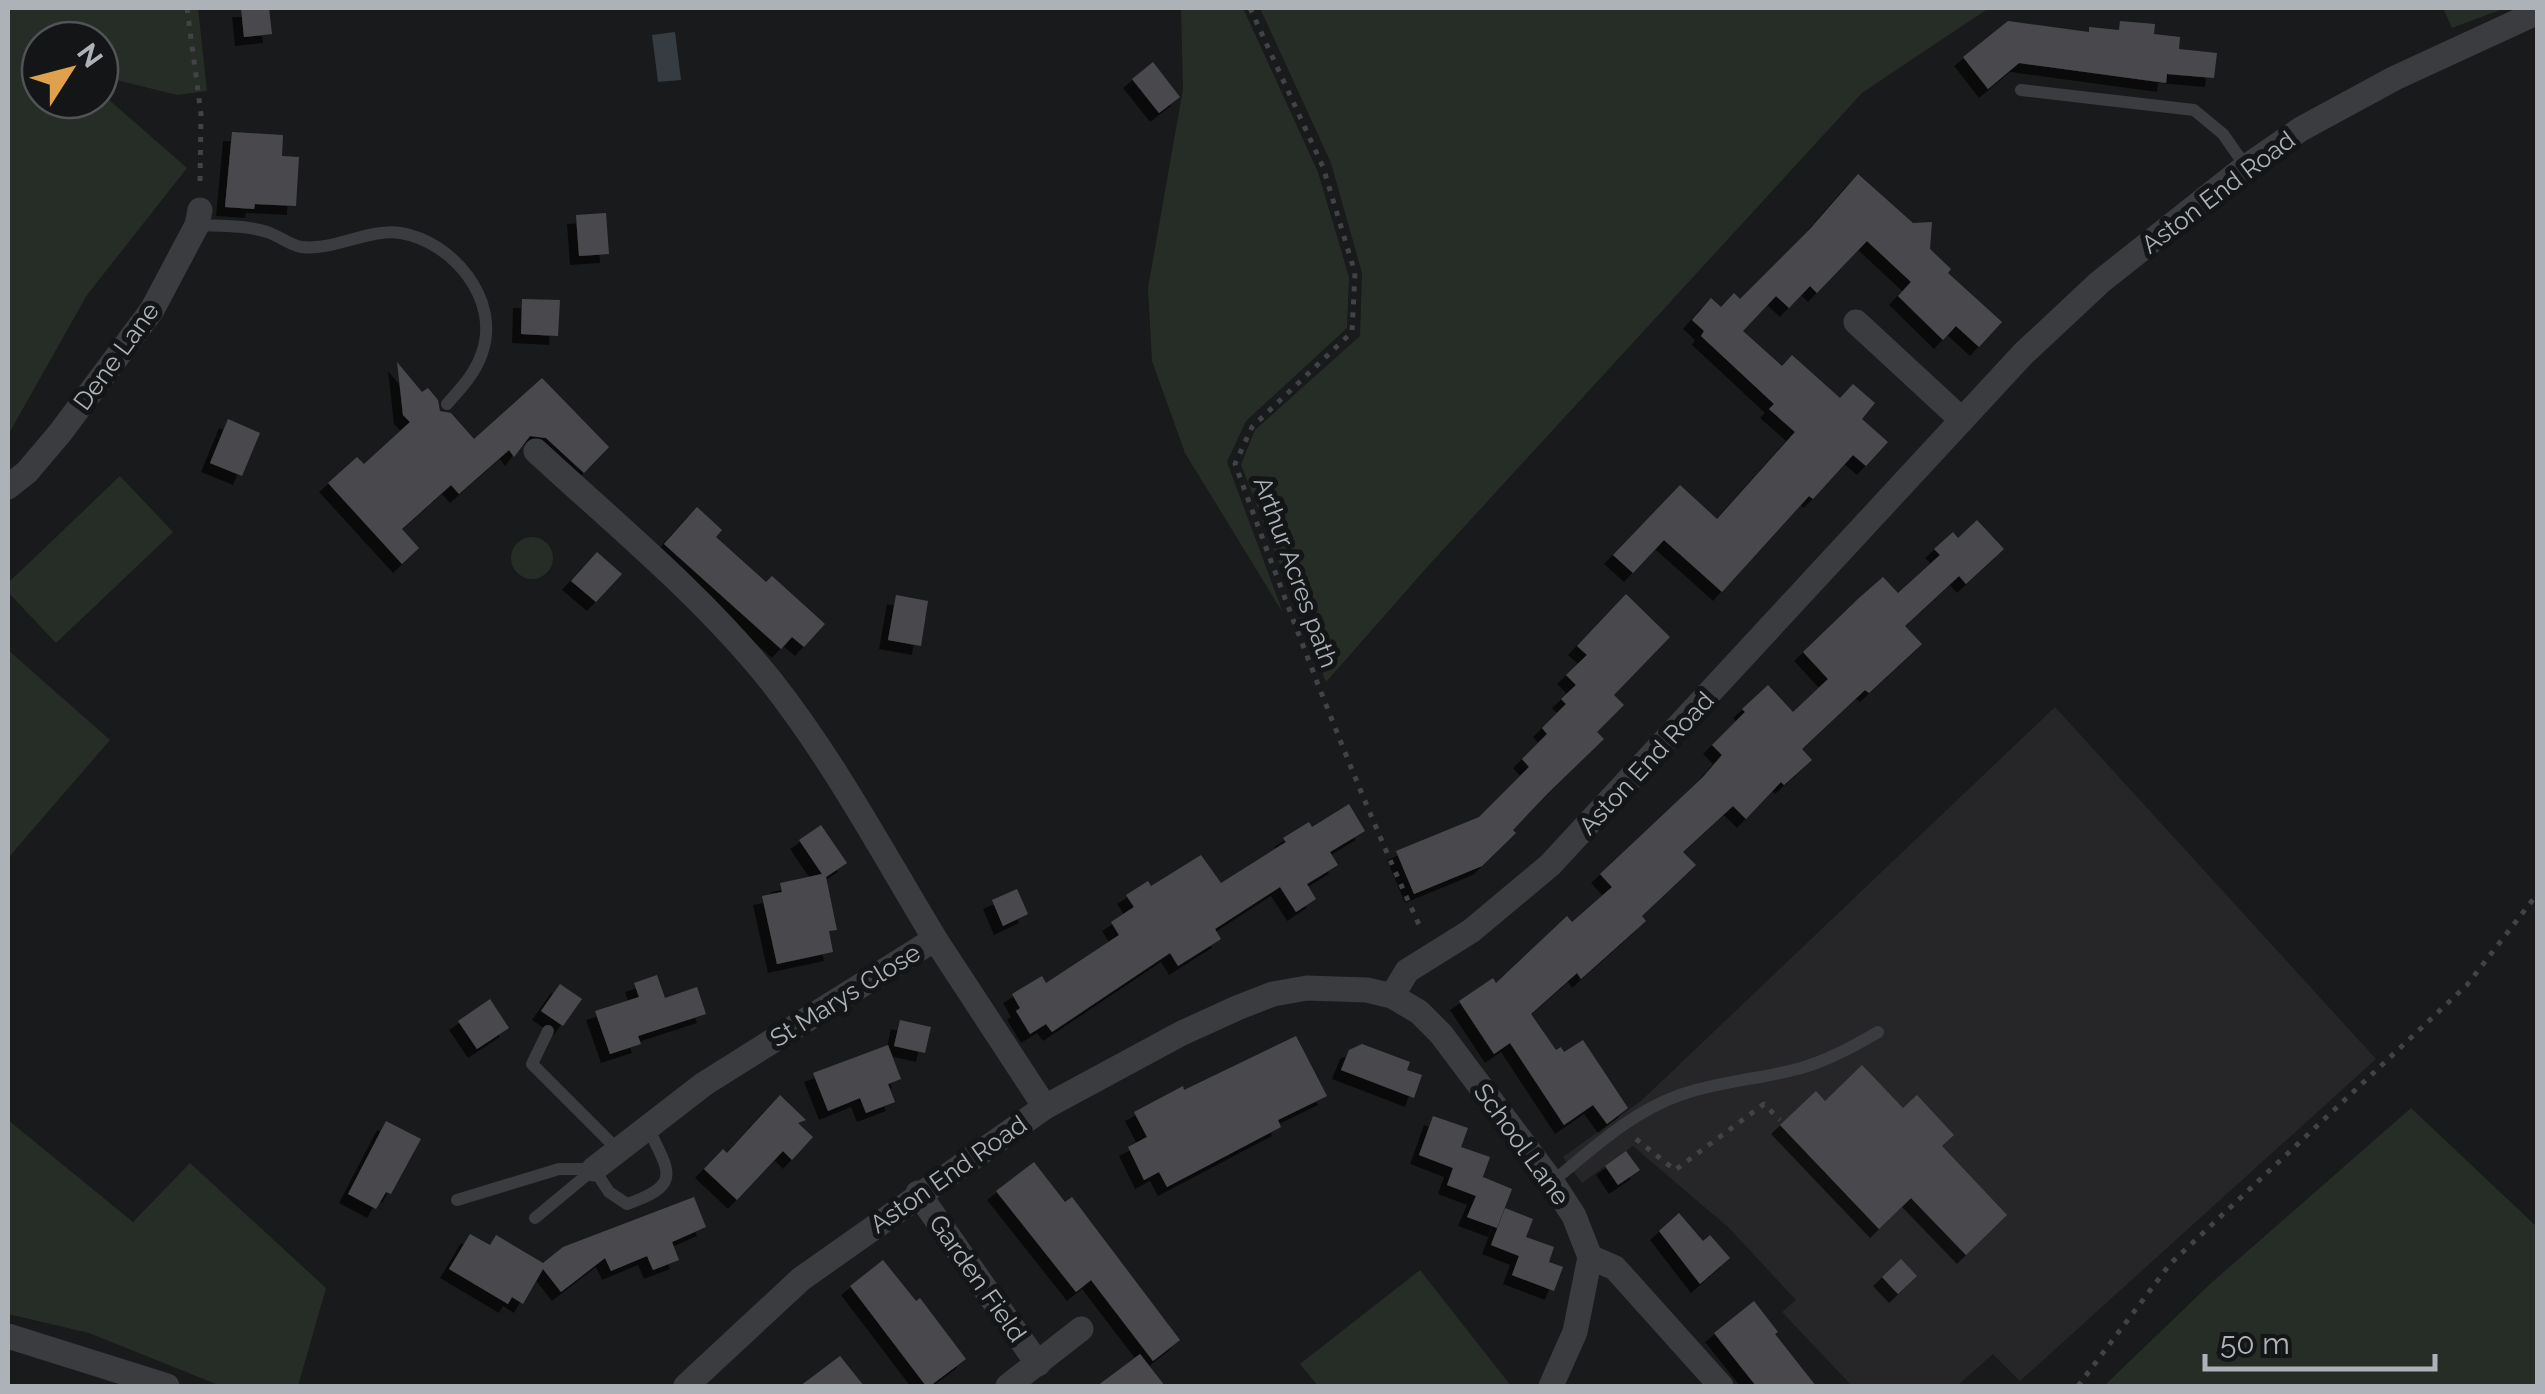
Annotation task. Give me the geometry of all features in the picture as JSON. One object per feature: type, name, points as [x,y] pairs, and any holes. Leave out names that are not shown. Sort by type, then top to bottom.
[{"type":"street","name":"Aston End Road","points":[[686,1386],[801,1279],[1045,1107],[1182,1033],[1274,994],[1307,988],[1368,990],[1392,996],[1407,971],[1512,900],[1561,854],[2023,354],[2100,282],[2246,167],[2301,130],[2395,78],[2538,12]]},
{"type":"street","name":"Dene Lane","points":[[8,487],[27,472],[60,433],[152,310],[199,217]]},
{"type":"street","points":[[1856,322],[1962,420]]},
{"type":"street","points":[[536,451],[724,627],[772,683],[834,774],[935,939]]},
{"type":"street","name":"St Marys Close","points":[[594,1169],[720,1073],[935,939],[1045,1107]]},
{"type":"street","name":"School Lane","points":[[1392,996],[1419,1012],[1441,1034],[1552,1182],[1574,1216],[1590,1258]]},
{"type":"street","name":"Garden Field","points":[[918,1193],[1038,1364]]},
{"type":"street","points":[[1551,1386],[1576,1332],[1590,1258],[1615,1268],[1721,1386]]},
{"type":"street","name":"Garden Field","points":[[1008,1386],[1082,1330]]},
{"type":"street","points":[[8,1336],[167,1386]]},
{"type":"lane","points":[[2021,90],[2194,110],[2223,134],[2246,167]]},
{"type":"lane","points":[[199,217],[262,230],[300,247],[398,233],[436,244],[466,273],[482,309],[486,331],[470,378],[447,404]]},
{"type":"lane","points":[[548,1031],[532,1064],[618,1150]]},
{"type":"lane","points":[[1552,1182],[1635,1116],[1654,1106],[1682,1094],[1801,1068],[1842,1053],[1878,1032]]},
{"type":"lane","points":[[594,1169],[609,1192],[627,1204],[662,1189],[669,1178],[668,1167],[648,1128]]},
{"type":"lane","points":[[457,1200],[559,1169],[594,1169]]},
{"type":"lane","points":[[535,1218],[594,1169]]},
{"type":"path","points":[[187,8],[201,114],[199,217]]},
{"type":"path","name":"Arthur Acres path","points":[[1250,8],[1323,167],[1355,273],[1352,332],[1252,428],[1235,464],[1361,796],[1433,954]]},
{"type":"path","points":[[2078,1386],[2170,1264],[2467,985],[2538,894]]},
{"type":"path","points":[[1634,1138],[1675,1170],[1764,1104],[1780,1120]]},
{"type":"shaded area","points":[[8,8],[198,8],[207,91],[177,95],[120,81],[120,20],[20,20],[20,120],[120,120],[120,109],[187,168],[87,295],[8,435]]},
{"type":"shaded area","points":[[1181,8],[1243,8],[1318,172],[1349,277],[1347,328],[1246,421],[1227,462],[1283,613],[1185,453],[1152,361],[1148,288],[1183,89]]},
{"type":"shaded area","points":[[1260,8],[1989,8],[1862,93],[1326,682],[1241,465],[1255,430],[1360,336],[1362,273],[1331,163]]},
{"type":"shaded area","points":[[2443,8],[2505,8],[2452,28]]},
{"type":"shaded area","points":[[675,32],[681,80],[658,82],[652,35]]},
{"type":"shaded area","points":[[120,476],[173,532],[56,643],[8,592],[8,583]]},
{"type":"shaded area","points":[[532,537],[547,543],[553,558],[547,573],[532,579],[517,573],[511,558],[517,543]]},
{"type":"shaded area","points":[[8,650],[110,740],[8,858]]},
{"type":"shaded area","points":[[2055,707],[2376,1059],[2020,1381],[1993,1354],[1957,1386],[1852,1386],[1782,1312],[1796,1300],[1729,1228],[1633,1146],[1582,1183],[1563,1157],[1641,1101]]},
{"type":"shaded area","points":[[2411,1108],[2537,1227],[2537,1386],[2104,1386],[2210,1284]]},
{"type":"shaded area","points":[[8,1120],[133,1222],[190,1163],[326,1288],[298,1386],[221,1386],[89,1333],[8,1314]]},
{"type":"shaded area","points":[[1420,1270],[1511,1386],[1318,1386],[1300,1364]]},
{"type":"building","points":[[241,8],[269,8],[272,34],[244,37]]},
{"type":"building","points":[[2008,21],[2089,32],[2089,27],[2119,30],[2120,21],[2155,24],[2154,34],[2180,37],[2179,49],[2217,53],[2214,78],[2167,74],[2166,83],[2019,63],[1988,89],[1963,57]]},
{"type":"building","points":[[1153,62],[1180,97],[1159,113],[1132,79]]},
{"type":"building","points":[[232,132],[283,135],[282,156],[299,157],[296,206],[225,207]]},
{"type":"building","points":[[1858,174],[1913,223],[1932,222],[1930,249],[1951,269],[1948,273],[2002,322],[1979,347],[1956,326],[1943,340],[1898,296],[1911,282],[1867,241],[1817,293],[1810,286],[1789,308],[1776,296],[1743,331],[1782,366],[1792,355],[1840,398],[1853,384],[1875,403],[1862,419],[1888,442],[1866,466],[1853,455],[1813,499],[1809,496],[1722,592],[1664,540],[1633,573],[1613,555],[1680,485],[1717,519],[1795,432],[1769,409],[1774,404],[1701,336],[1704,331],[1692,320],[1711,298],[1721,307],[1734,293],[1740,299]]},
{"type":"building","points":[[606,213],[609,254],[579,256],[576,215]]},
{"type":"building","points":[[522,299],[560,300],[558,336],[521,334]]},
{"type":"building","points":[[397,362],[422,392],[428,388],[438,400],[440,411],[451,413],[474,439],[542,378],[609,447],[584,473],[546,438],[530,436],[514,457],[509,450],[459,494],[451,485],[402,529],[419,548],[402,564],[328,483],[357,457],[364,464],[410,422],[403,415]]},
{"type":"building","points":[[228,419],[260,433],[242,476],[210,463]]},
{"type":"building","points":[[697,507],[722,530],[716,537],[766,582],[772,576],[825,624],[804,647],[792,637],[781,649],[664,544]]},
{"type":"building","points":[[1977,520],[2004,549],[1966,584],[1959,576],[1905,626],[1922,644],[1802,749],[1812,760],[1784,785],[1781,782],[1746,819],[1733,806],[1683,852],[1696,865],[1642,916],[1646,921],[1581,979],[1577,973],[1531,1014],[1556,1050],[1561,1047],[1564,1052],[1583,1040],[1628,1108],[1607,1124],[1593,1105],[1564,1125],[1510,1043],[1494,1054],[1459,1001],[1493,978],[1496,983],[1567,916],[1572,922],[1612,887],[1600,874],[1703,777],[1722,755],[1712,745],[1768,685],[1793,712],[1828,679],[1803,652],[1859,598],[1883,577],[1898,593],[1940,555],[1934,549],[1953,532],[1958,538]]},
{"type":"building","points":[[597,552],[622,574],[596,602],[571,581]]},
{"type":"building","points":[[1626,594],[1670,637],[1614,695],[1624,705],[1597,732],[1604,739],[1482,866],[1414,894],[1396,851],[1479,817],[1529,767],[1522,759],[1547,734],[1542,728],[1566,704],[1561,699],[1576,685],[1566,675],[1587,655],[1577,646]]},
{"type":"building","points":[[896,595],[928,601],[921,646],[888,640]]},
{"type":"building","points":[[1349,804],[1365,831],[1330,852],[1338,865],[1307,884],[1316,899],[1296,912],[1280,887],[1215,929],[1221,939],[1178,966],[1170,953],[1052,1032],[1046,1024],[1030,1034],[1016,1011],[1020,1008],[1012,994],[1042,976],[1046,983],[1119,935],[1111,922],[1134,907],[1126,895],[1148,881],[1151,886],[1201,855],[1221,883],[1286,842],[1283,838],[1309,822],[1312,827]]},
{"type":"building","points":[[821,825],[847,863],[826,877],[837,930],[829,931],[833,952],[777,964],[762,896],[782,892],[780,883],[822,874],[799,840]]},
{"type":"building","points":[[1017,889],[1028,914],[1003,926],[992,900]]},
{"type":"building","points":[[657,975],[665,998],[697,987],[706,1014],[638,1036],[641,1044],[610,1054],[595,1011],[639,997],[634,983]]},
{"type":"building","points":[[560,984],[582,999],[563,1026],[541,1011]]},
{"type":"building","points":[[490,999],[509,1028],[477,1049],[458,1021]]},
{"type":"building","points":[[900,1020],[931,1027],[925,1053],[894,1046]]},
{"type":"building","points":[[1296,1036],[1327,1096],[1278,1120],[1281,1127],[1167,1187],[1159,1172],[1144,1180],[1128,1147],[1147,1137],[1134,1112]]},
{"type":"building","points":[[1362,1044],[1410,1062],[1407,1070],[1422,1075],[1414,1098],[1341,1070],[1349,1050]]},
{"type":"building","points":[[888,1045],[901,1079],[888,1084],[895,1102],[866,1113],[860,1098],[828,1111],[813,1073]]},
{"type":"building","points":[[1862,1065],[1903,1108],[1917,1095],[1954,1135],[1942,1146],[2007,1215],[1966,1255],[1911,1198],[1879,1229],[1780,1125],[1816,1091],[1825,1101]]},
{"type":"building","points":[[780,1095],[806,1120],[798,1123],[813,1137],[792,1160],[783,1151],[737,1200],[704,1169],[723,1149],[727,1153]]},
{"type":"building","points":[[1433,1116],[1468,1128],[1461,1147],[1490,1157],[1481,1182],[1483,1177],[1512,1189],[1497,1228],[1467,1217],[1476,1196],[1447,1185],[1453,1168],[1419,1155]]},
{"type":"building","points":[[386,1121],[421,1139],[391,1194],[386,1192],[376,1209],[348,1194]]},
{"type":"building","points":[[1626,1151],[1640,1170],[1618,1185],[1605,1166]]},
{"type":"building","points":[[1034,1162],[1065,1202],[1072,1197],[1180,1340],[1153,1361],[1091,1280],[1076,1292],[996,1191]]},
{"type":"building","points":[[694,1197],[706,1227],[672,1242],[679,1260],[653,1270],[647,1256],[611,1271],[605,1258],[561,1292],[543,1269],[523,1304],[512,1297],[508,1304],[449,1269],[470,1234],[490,1245],[496,1235],[543,1263],[563,1247]]},
{"type":"building","points":[[1505,1208],[1533,1219],[1526,1237],[1554,1247],[1549,1262],[1563,1267],[1554,1291],[1512,1275],[1519,1256],[1491,1245]]},
{"type":"building","points":[[1679,1213],[1703,1241],[1710,1235],[1730,1258],[1700,1284],[1659,1231]]},
{"type":"building","points":[[1901,1259],[1917,1276],[1898,1294],[1882,1277]]},
{"type":"building","points":[[883,1260],[916,1301],[920,1298],[966,1359],[930,1386],[926,1386],[850,1286]]},
{"type":"building","points":[[1754,1301],[1816,1386],[1756,1386],[1714,1333]]},
{"type":"building","points":[[1140,1354],[1165,1386],[1097,1386]]},
{"type":"building","points":[[840,1356],[864,1386],[800,1386]]}]
